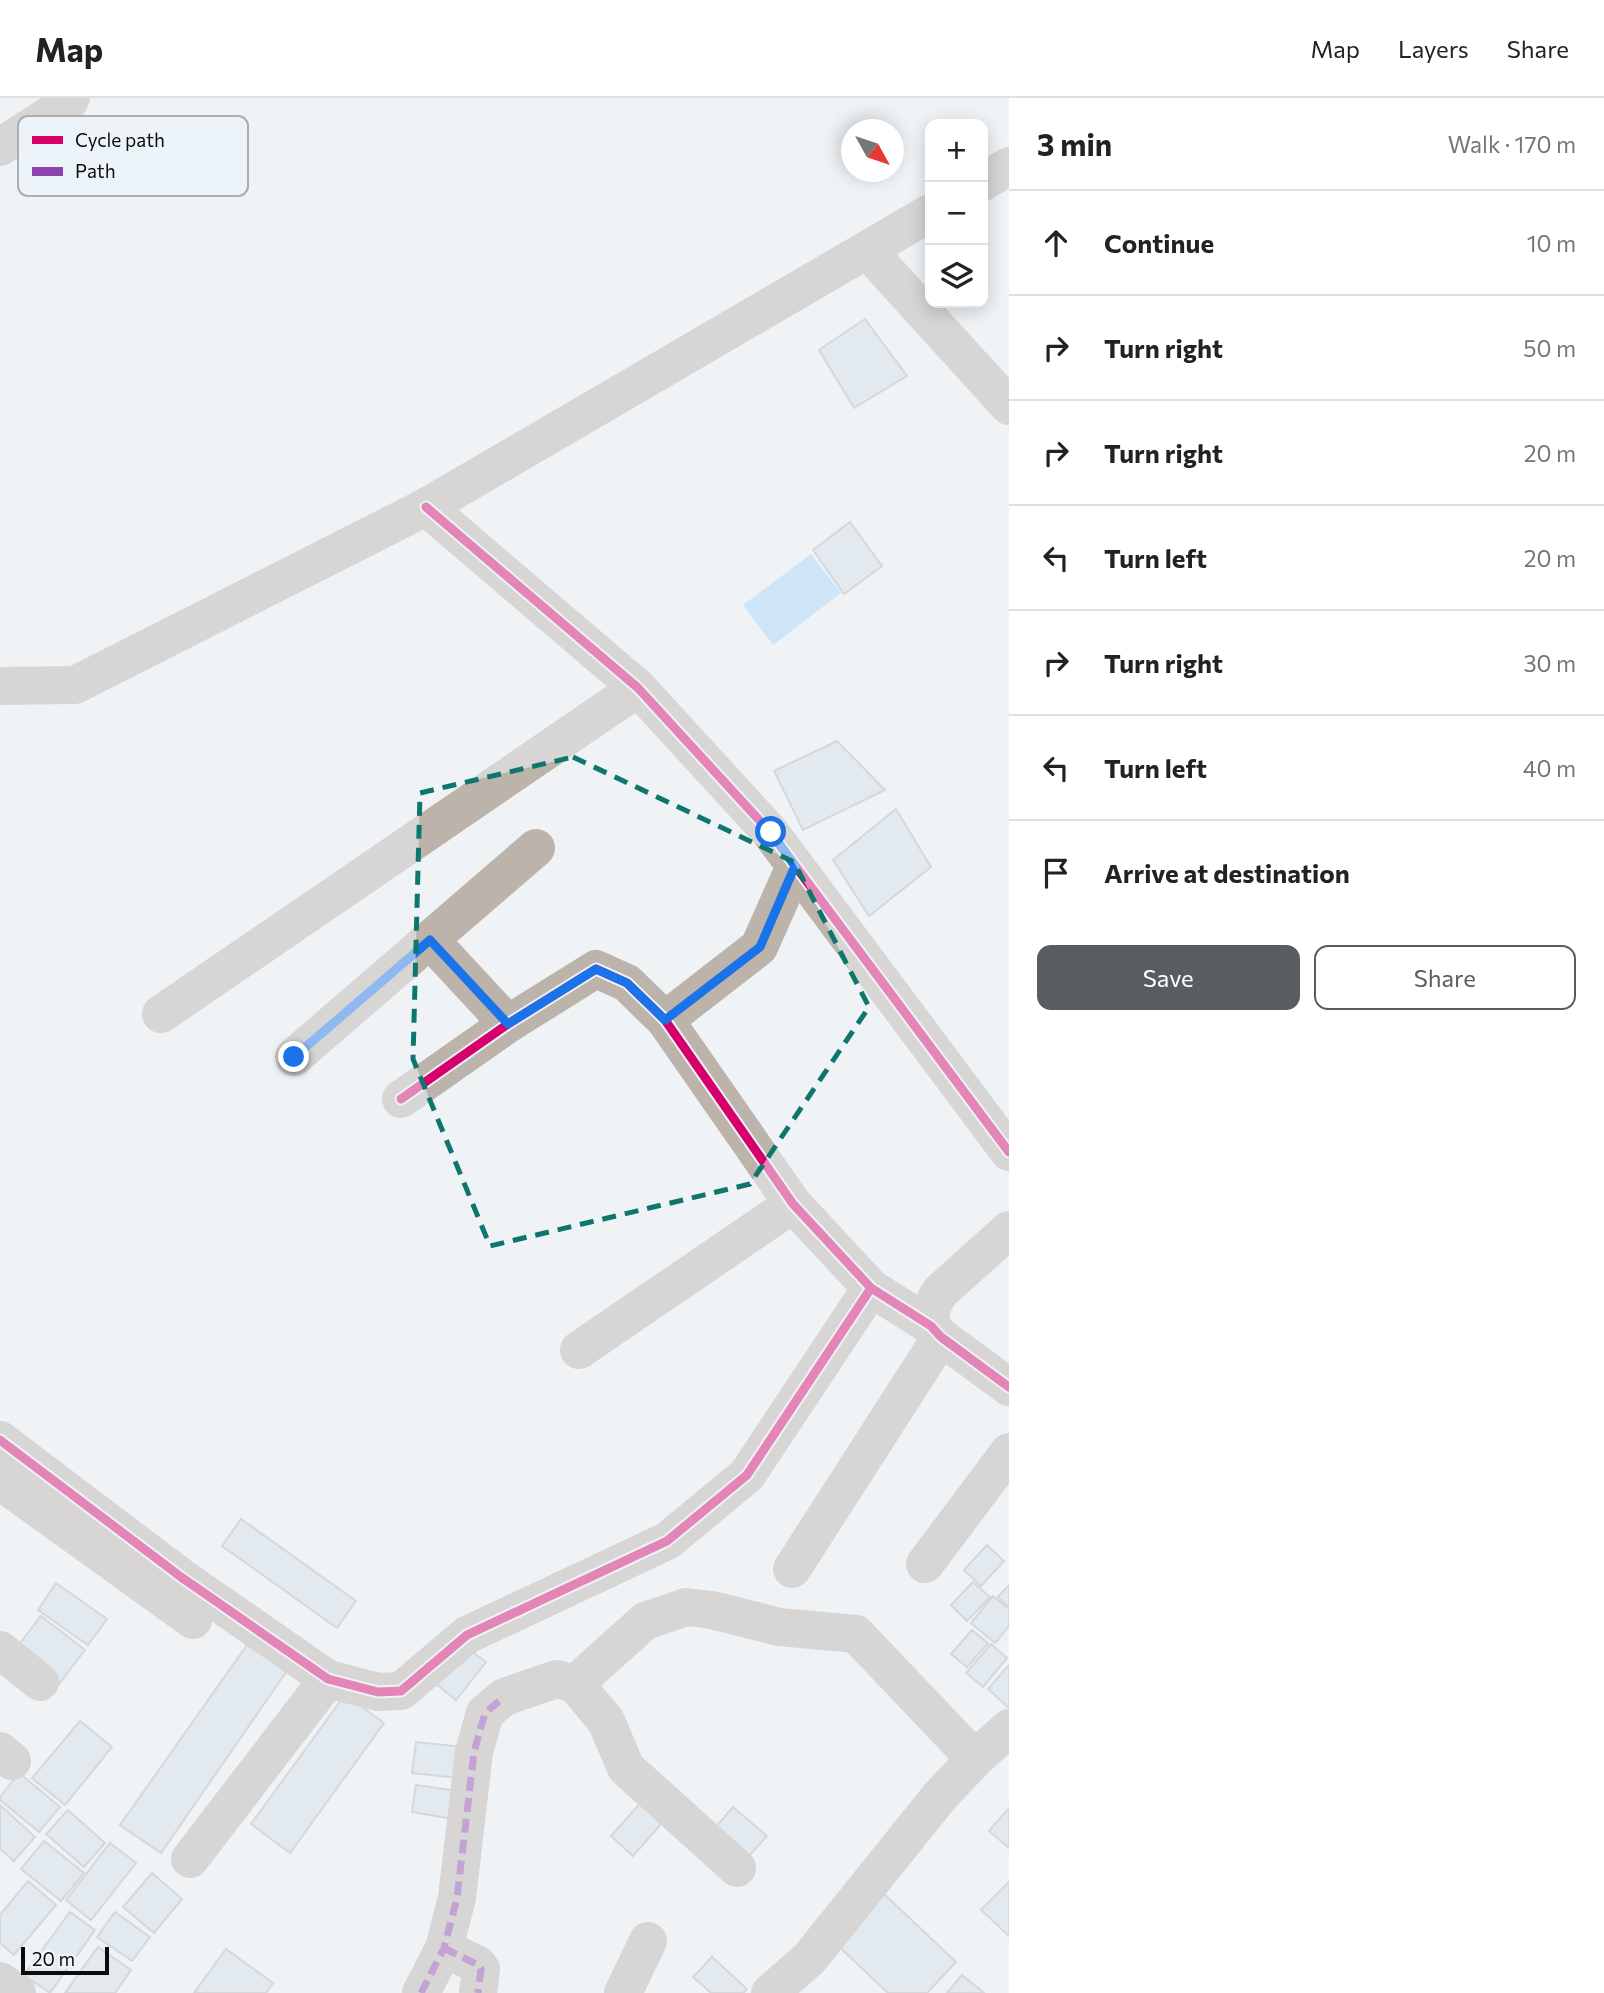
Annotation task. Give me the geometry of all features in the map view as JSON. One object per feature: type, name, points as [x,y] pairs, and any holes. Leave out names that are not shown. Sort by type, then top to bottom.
[{"type":"street","points":[[48,116],[71,98]]},
{"type":"street","points":[[0,147],[18,135]]},
{"type":"street","points":[[988,179],[1009,166]]},
{"type":"street","points":[[0,686],[75,685],[426,507],[925,216]]},
{"type":"street","points":[[868,251],[1009,406]]},
{"type":"street","points":[[426,507],[638,688],[771,832],[1003,1133]]},
{"type":"street","points":[[161,1014],[638,688]]},
{"type":"street","points":[[294,1057],[536,848]]},
{"type":"street","points":[[665,1020],[760,947],[795,866]]},
{"type":"street","points":[[430,940],[508,1024]]},
{"type":"street","points":[[401,1099],[508,1024],[596,969],[627,983],[665,1020],[793,1204],[871,1288],[936,1331],[1009,1387]]},
{"type":"street","points":[[579,1350],[793,1204]]},
{"type":"street","points":[[792,1569],[936,1331],[930,1311],[940,1291],[1009,1230]]},
{"type":"street","points":[[0,1440],[162,1563],[328,1679],[378,1692],[401,1691],[467,1635],[667,1541],[747,1475],[871,1288]]},
{"type":"street","points":[[925,1564],[1009,1452]]},
{"type":"street","points":[[0,1481],[193,1620]]},
{"type":"street","points":[[421,1993],[444,1948],[457,1898],[474,1752],[485,1713],[504,1696],[566,1682],[645,1621],[686,1607],[712,1610],[779,1627],[856,1634],[975,1759]]},
{"type":"street","points":[[0,1650],[40,1682]]},
{"type":"street","points":[[190,1859],[328,1679]]},
{"type":"street","points":[[566,1682],[606,1721],[626,1768],[737,1868]]},
{"type":"street","points":[[770,1993],[809,1959],[940,1796],[1009,1728]]},
{"type":"street","points":[[623,1993],[648,1941]]},
{"type":"street","points":[[444,1948],[478,1965],[481,1969],[478,1993]]},
{"type":"street","points":[[0,1981],[17,1993]]},
{"type":"highlighted area","points":[[573,757],[794,862],[869,1007],[750,1184],[490,1246],[413,1059],[420,793]]},
{"type":"water","points":[[811,554],[841,593],[773,645],[743,605]]},
{"type":"building","points":[[865,319],[907,376],[854,408],[819,350]]},
{"type":"building","points":[[850,522],[882,566],[844,594],[813,550]]},
{"type":"building","points":[[837,741],[885,790],[803,830],[774,771]]},
{"type":"building","points":[[896,809],[931,867],[869,916],[833,860]]},
{"type":"building","points":[[241,1519],[356,1601],[337,1628],[222,1546]]},
{"type":"building","points":[[987,1545],[1004,1561],[981,1586],[964,1570]]},
{"type":"building","points":[[973,1582],[990,1597],[967,1621],[951,1605]]},
{"type":"building","points":[[56,1583],[107,1619],[88,1645],[38,1610]]},
{"type":"building","points":[[1009,1585],[1009,1607],[998,1597]]},
{"type":"building","points":[[993,1596],[1009,1609],[1009,1626],[995,1643],[971,1623]]},
{"type":"building","points":[[41,1616],[85,1650],[55,1689],[11,1655]]},
{"type":"building","points":[[972,1630],[988,1643],[967,1667],[951,1654]]},
{"type":"building","points":[[252,1638],[291,1665],[161,1853],[120,1825]]},
{"type":"building","points":[[991,1644],[1007,1658],[983,1687],[966,1673]]},
{"type":"building","points":[[463,1645],[486,1662],[456,1700],[434,1682]]},
{"type":"building","points":[[1009,1665],[1009,1708],[988,1689]]},
{"type":"building","points":[[345,1695],[384,1723],[290,1853],[251,1824]]},
{"type":"building","points":[[80,1721],[112,1747],[65,1805],[32,1778]]},
{"type":"building","points":[[416,1742],[462,1747],[459,1778],[412,1773]]},
{"type":"building","points":[[19,1773],[60,1807],[39,1832],[0,1800]]},
{"type":"building","points":[[416,1785],[458,1791],[453,1819],[412,1812]]},
{"type":"building","points":[[646,1797],[668,1816],[633,1856],[611,1836]]},
{"type":"building","points":[[0,1805],[35,1837],[14,1861],[0,1849]]},
{"type":"building","points":[[733,1807],[767,1836],[749,1856],[715,1828]]},
{"type":"building","points":[[1009,1808],[1009,1848],[989,1831]]},
{"type":"building","points":[[68,1810],[105,1843],[84,1867],[46,1834]]},
{"type":"building","points":[[44,1841],[84,1873],[61,1901],[21,1869]]},
{"type":"building","points":[[110,1843],[136,1863],[91,1920],[66,1900]]},
{"type":"building","points":[[152,1873],[182,1899],[154,1933],[123,1907]]},
{"type":"building","points":[[28,1881],[56,1905],[14,1955],[0,1943],[0,1915]]},
{"type":"building","points":[[1009,1882],[1009,1936],[981,1910]]},
{"type":"building","points":[[882,1892],[956,1962],[927,1993],[888,1993],[835,1943]]},
{"type":"building","points":[[70,1912],[95,1930],[50,1993],[24,1975]]},
{"type":"building","points":[[115,1912],[150,1937],[132,1961],[97,1937]]},
{"type":"building","points":[[98,1947],[131,1970],[115,1993],[65,1993]]},
{"type":"building","points":[[226,1949],[273,1983],[266,1993],[194,1993]]},
{"type":"building","points":[[712,1957],[747,1989],[743,1993],[711,1993],[693,1977]]},
{"type":"building","points":[[962,1975],[984,1993],[947,1993]]},
{"type":"marked path","points":[[421,1993],[444,1948],[457,1898],[474,1752],[485,1713],[504,1697]]},
{"type":"marked path","points":[[444,1948],[478,1965],[481,1969],[478,1993]]},
{"type":"cycle path","points":[[426,507],[638,688],[770,832],[1009,1152]]},
{"type":"cycle path","points":[[401,1099],[508,1024],[596,969],[627,983],[665,1020],[793,1204],[871,1288],[931,1326],[941,1337],[1009,1387]]},
{"type":"cycle path","points":[[0,1440],[181,1577],[328,1679],[378,1692],[401,1691],[467,1635],[667,1541],[747,1475],[871,1288]]},
{"type":"route","points":[[294,1057],[430,940],[508,1024],[596,969],[627,983],[665,1020],[760,947],[795,866],[771,832]]}]
